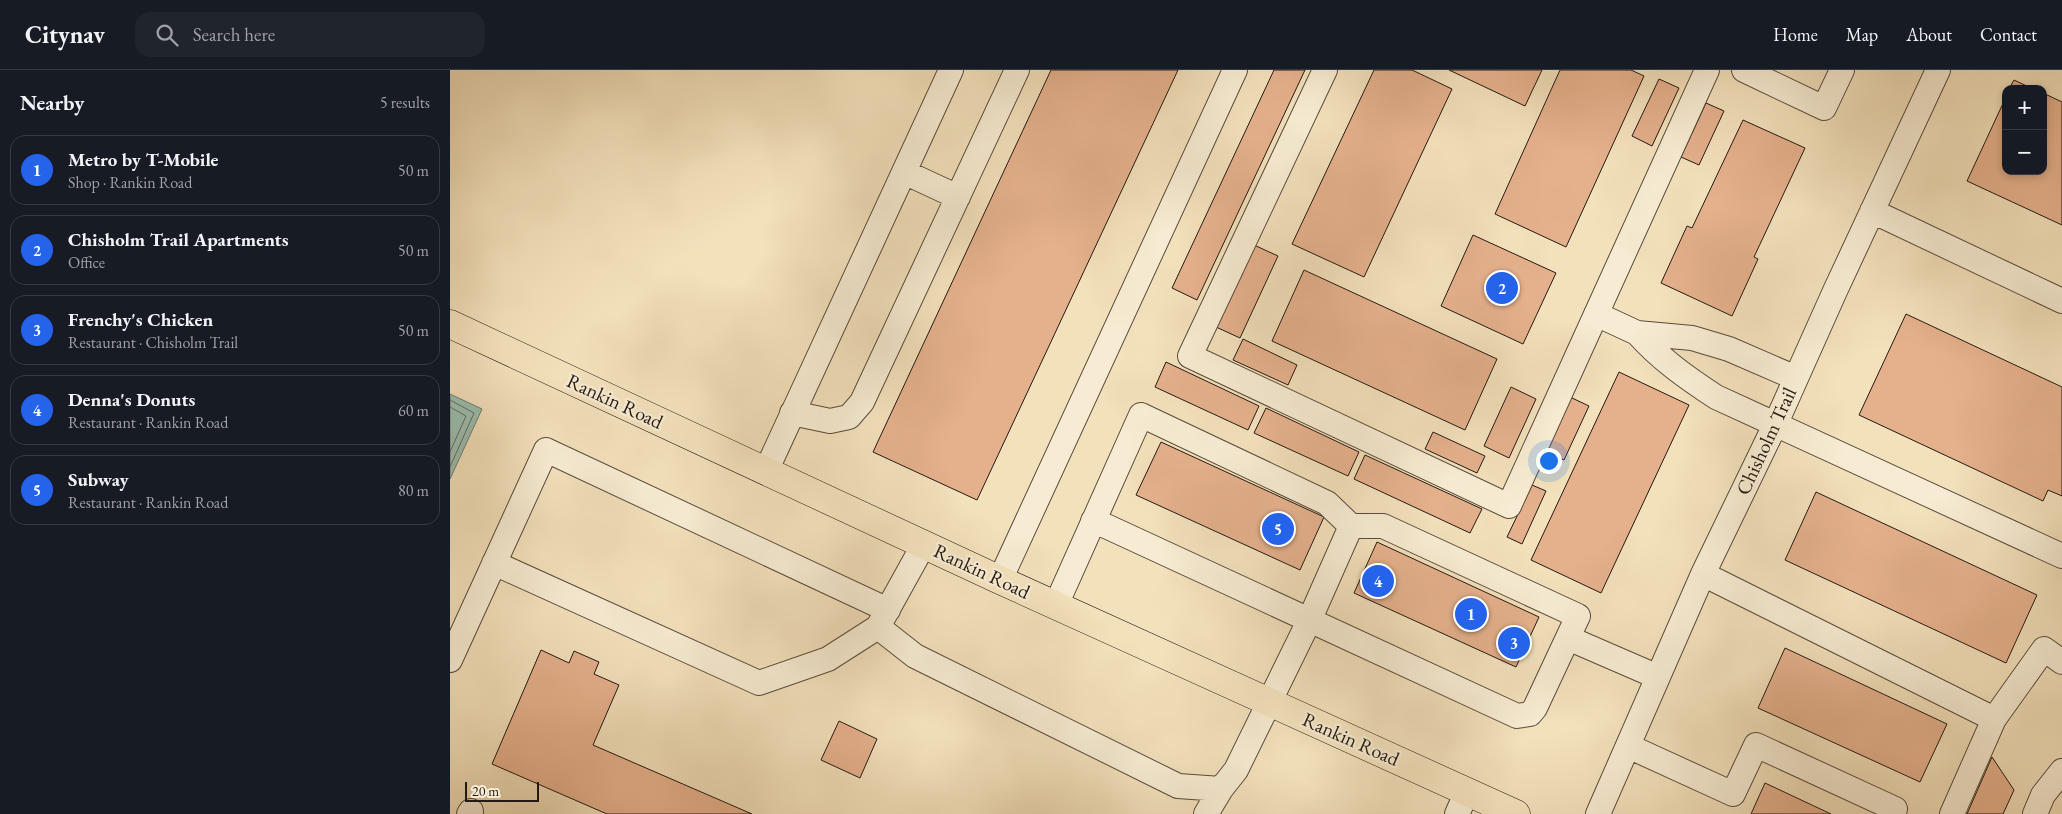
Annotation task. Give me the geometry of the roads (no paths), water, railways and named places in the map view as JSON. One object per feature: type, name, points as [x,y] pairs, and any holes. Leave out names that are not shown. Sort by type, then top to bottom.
[{"type":"main road","name":"Rankin Road","points":[[450,324],[1000,580],[1269,702],[1462,803],[1516,814]]},
{"type":"street","points":[[766,471],[951,70]]},
{"type":"street","points":[[792,413],[830,421],[849,417],[862,402],[1017,70]]},
{"type":"street","points":[[1000,580],[1235,70]]},
{"type":"street","points":[[1325,70],[1190,356],[1509,506],[1707,70]]},
{"type":"street","points":[[1744,70],[1824,108],[1842,70]]},
{"type":"street","name":"Chisholm Trail","points":[[1598,814],[1704,574],[1776,423],[1938,70]]},
{"type":"street","points":[[904,172],[958,196]]},
{"type":"street","points":[[1872,211],[2062,301]]},
{"type":"street","points":[[1596,314],[1636,333],[1692,338],[1729,349],[1796,378]]},
{"type":"street","points":[[1636,333],[1655,354],[1689,380],[1716,397],[2062,556]]},
{"type":"street","points":[[1056,605],[1093,521],[1141,415],[1327,503],[1351,526],[1383,526],[1578,616],[1535,708],[1530,714],[1517,716],[1093,521]]},
{"type":"street","points":[[450,660],[546,450],[883,618],[915,656],[1178,786],[1221,789]]},
{"type":"street","points":[[1206,814],[1221,789],[1236,770],[1309,620],[1351,526]]},
{"type":"street","points":[[494,563],[759,683],[828,659],[883,618],[924,544]]},
{"type":"street","points":[[1704,574],[1994,719]]},
{"type":"street","points":[[1568,638],[1658,677]]},
{"type":"street","points":[[1952,814],[1994,719],[2044,649],[2062,662]]},
{"type":"street","points":[[1628,746],[1733,794],[1756,745],[1895,810],[1893,814]]},
{"type":"street","points":[[2035,814],[2043,795],[2062,770]]},
{"type":"street","points":[[1218,814],[1221,789]]},
{"type":"water","points":[[450,394],[482,409],[450,479]]},
{"type":"place","name":"Chisholm Trail Apartments","points":[[1502,288]]},
{"type":"place","name":"Subway","points":[[1278,529]]},
{"type":"place","name":"Denna's Donuts","points":[[1378,581]]},
{"type":"place","name":"Metro by T-Mobile","points":[[1471,614]]},
{"type":"place","name":"Frenchy's Chicken","points":[[1514,643]]}]
